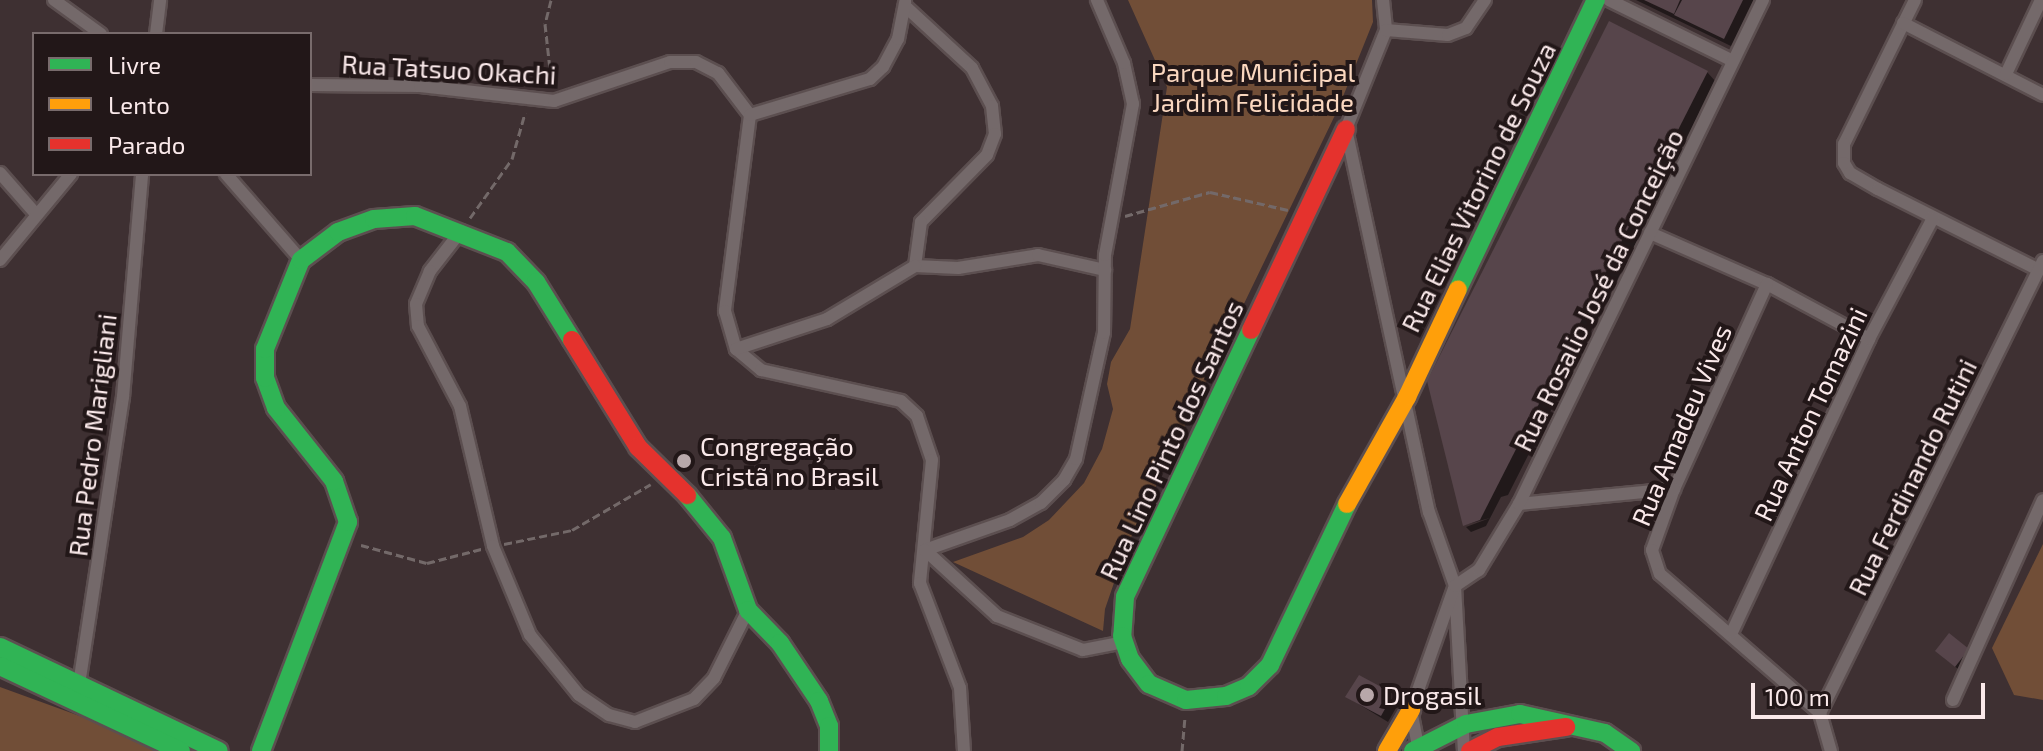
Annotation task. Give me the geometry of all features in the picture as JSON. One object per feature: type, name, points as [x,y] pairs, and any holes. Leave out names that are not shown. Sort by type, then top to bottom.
[{"type":"street","points":[[54,0],[98,32]]},
{"type":"street","points":[[156,32],[160,0]]},
{"type":"street","points":[[925,550],[1010,520],[1041,503],[1064,480],[1076,459],[1104,333],[1110,221],[1124,169],[1133,104],[1124,63],[1097,0]]},
{"type":"street","points":[[1383,0],[1386,30],[1346,129],[1407,397],[1429,512],[1455,586],[1456,658],[1467,751],[1498,737],[1578,726]]},
{"type":"street","points":[[1386,30],[1448,35],[1466,28],[1485,0]]},
{"type":"street","name":"Rua Elias Vitorino de Souza","points":[[1407,397],[1596,0]]},
{"type":"street","points":[[1609,0],[1733,61]]},
{"type":"street","name":"Rua Rosalio José da Conceição","points":[[1411,710],[1455,586],[1479,570],[1519,504],[1763,0]]},
{"type":"street","points":[[1915,0],[1844,144],[1844,163],[1850,173],[1933,218],[2041,266]]},
{"type":"street","points":[[2006,74],[2041,0]]},
{"type":"street","points":[[905,4],[898,39],[870,79],[750,115],[725,311],[736,349],[761,370],[901,401],[917,416],[932,460],[920,583],[960,688],[964,751]]},
{"type":"street","points":[[905,4],[972,68],[992,106],[995,134],[987,155],[921,222],[915,266]]},
{"type":"street","points":[[1903,23],[2043,95]]},
{"type":"street","name":"Rua Tatsuo Okachi","points":[[312,85],[420,86],[554,101],[670,62],[696,62],[718,73],[750,115]]},
{"type":"street","name":"Rua Lino Pinto dos Santos","points":[[1124,642],[1125,597],[1346,129]]},
{"type":"street","points":[[0,173],[35,213]]},
{"type":"street","points":[[0,260],[35,213],[69,176]]},
{"type":"street","name":"Rua Pedro Marigliani","points":[[78,693],[123,397],[142,176]]},
{"type":"street","points":[[228,176],[301,260]]},
{"type":"street","points":[[261,751],[345,541],[348,522],[334,481],[276,408],[265,378],[265,349],[301,260],[338,232],[374,219],[415,216],[461,231],[507,252],[536,282],[638,447],[664,476],[707,514],[722,538],[748,610],[808,679],[829,726],[829,751]]},
{"type":"street","name":"Rua Anton Tomazini","points":[[1732,632],[1869,339],[1933,218]]},
{"type":"street","points":[[461,231],[430,271],[416,304],[418,326],[460,406],[493,546],[530,635],[569,683],[609,715],[635,722],[694,699],[714,678],[748,610]]},
{"type":"street","points":[[1650,233],[1767,284],[1869,339]]},
{"type":"street","points":[[736,349],[827,319],[915,266],[958,268],[1038,255],[1105,270]]},
{"type":"street","name":"Rua Ferdinando Rutini","points":[[1820,713],[2041,266]]},
{"type":"street","name":"Rua Amadeu Vives","points":[[1767,284],[1655,534],[1655,564],[1660,574],[1732,632],[1820,713]]},
{"type":"street","points":[[925,550],[997,616],[1083,650],[1124,642],[1149,684],[1186,700],[1226,696],[1249,686],[1270,665],[1357,482],[1407,397]]},
{"type":"street","points":[[1519,504],[1674,489]]},
{"type":"street","points":[[1953,700],[2043,500]]},
{"type":"street","points":[[0,647],[181,751]]},
{"type":"street","points":[[0,666],[78,693],[219,751]]},
{"type":"street","points":[[1411,710],[1417,750],[1466,724],[1520,714],[1613,737],[1631,751]]},
{"type":"street","points":[[1387,751],[1411,710]]},
{"type":"street","points":[[1820,713],[1831,751]]},
{"type":"path","points":[[551,0],[545,24],[554,101]]},
{"type":"path","points":[[461,231],[512,159],[529,98]]},
{"type":"path","points":[[1110,221],[1210,192],[1306,214]]},
{"type":"path","points":[[345,541],[427,563],[572,530],[664,476]]},
{"type":"path","points":[[1182,751],[1186,700]]},
{"type":"green space","name":"Parque Municipal Jardim Felicidade","points":[[1128,0],[1372,0],[1373,22],[1338,109],[1126,548],[1105,609],[1103,631],[953,562],[1023,537],[1049,520],[1084,483],[1102,449],[1113,409],[1107,384],[1111,362],[1130,329],[1167,87]]},
{"type":"green space","points":[[2043,544],[2043,700],[2014,695],[1992,648]]},
{"type":"green space","points":[[0,687],[121,731],[165,751],[0,751]]},
{"type":"building","points":[[1644,0],[1680,0],[1674,14]]},
{"type":"building","points":[[1682,0],[1743,0],[1724,39],[1674,15]]},
{"type":"building","points":[[1609,21],[1708,71],[1480,520],[1463,526],[1427,381]]},
{"type":"building","points":[[1949,633],[1969,649],[1955,667],[1935,651]]},
{"type":"building","name":"Drogasil","points":[[1359,675],[1385,689],[1390,700],[1381,716],[1345,697]]},
{"type":"traffic: fast","points":[[1458,289],[1596,0]]},
{"type":"traffic: fast","points":[[261,751],[348,522],[334,481],[276,408],[265,378],[265,349],[301,260],[338,232],[374,219],[415,216],[507,252],[536,282],[572,340]]},
{"type":"traffic: fast","points":[[1251,330],[1125,597],[1122,636],[1130,659],[1149,684],[1186,700],[1226,696],[1249,686],[1270,665],[1347,504]]},
{"type":"traffic: fast","points":[[687,495],[722,538],[748,610],[780,643],[819,701],[829,726],[829,751]]},
{"type":"traffic: fast","points":[[0,647],[219,751]]},
{"type":"traffic: fast","points":[[0,666],[181,751]]},
{"type":"traffic: fast","points":[[1413,751],[1466,724],[1520,714],[1605,733],[1631,751]]},
{"type":"traffic: slow","points":[[1347,504],[1407,397],[1458,289]]},
{"type":"traffic: slow","points":[[1387,751],[1411,710]]},
{"type":"traffic: jam","points":[[1251,330],[1346,129]]},
{"type":"traffic: jam","points":[[572,340],[638,447],[687,495]]},
{"type":"traffic: jam","points":[[1470,751],[1498,737],[1566,727]]},
{"type":"place","name":"Congregação Cristã no Brasil","points":[[684,461]]},
{"type":"place","name":"Drogasil","points":[[1367,695]]}]
